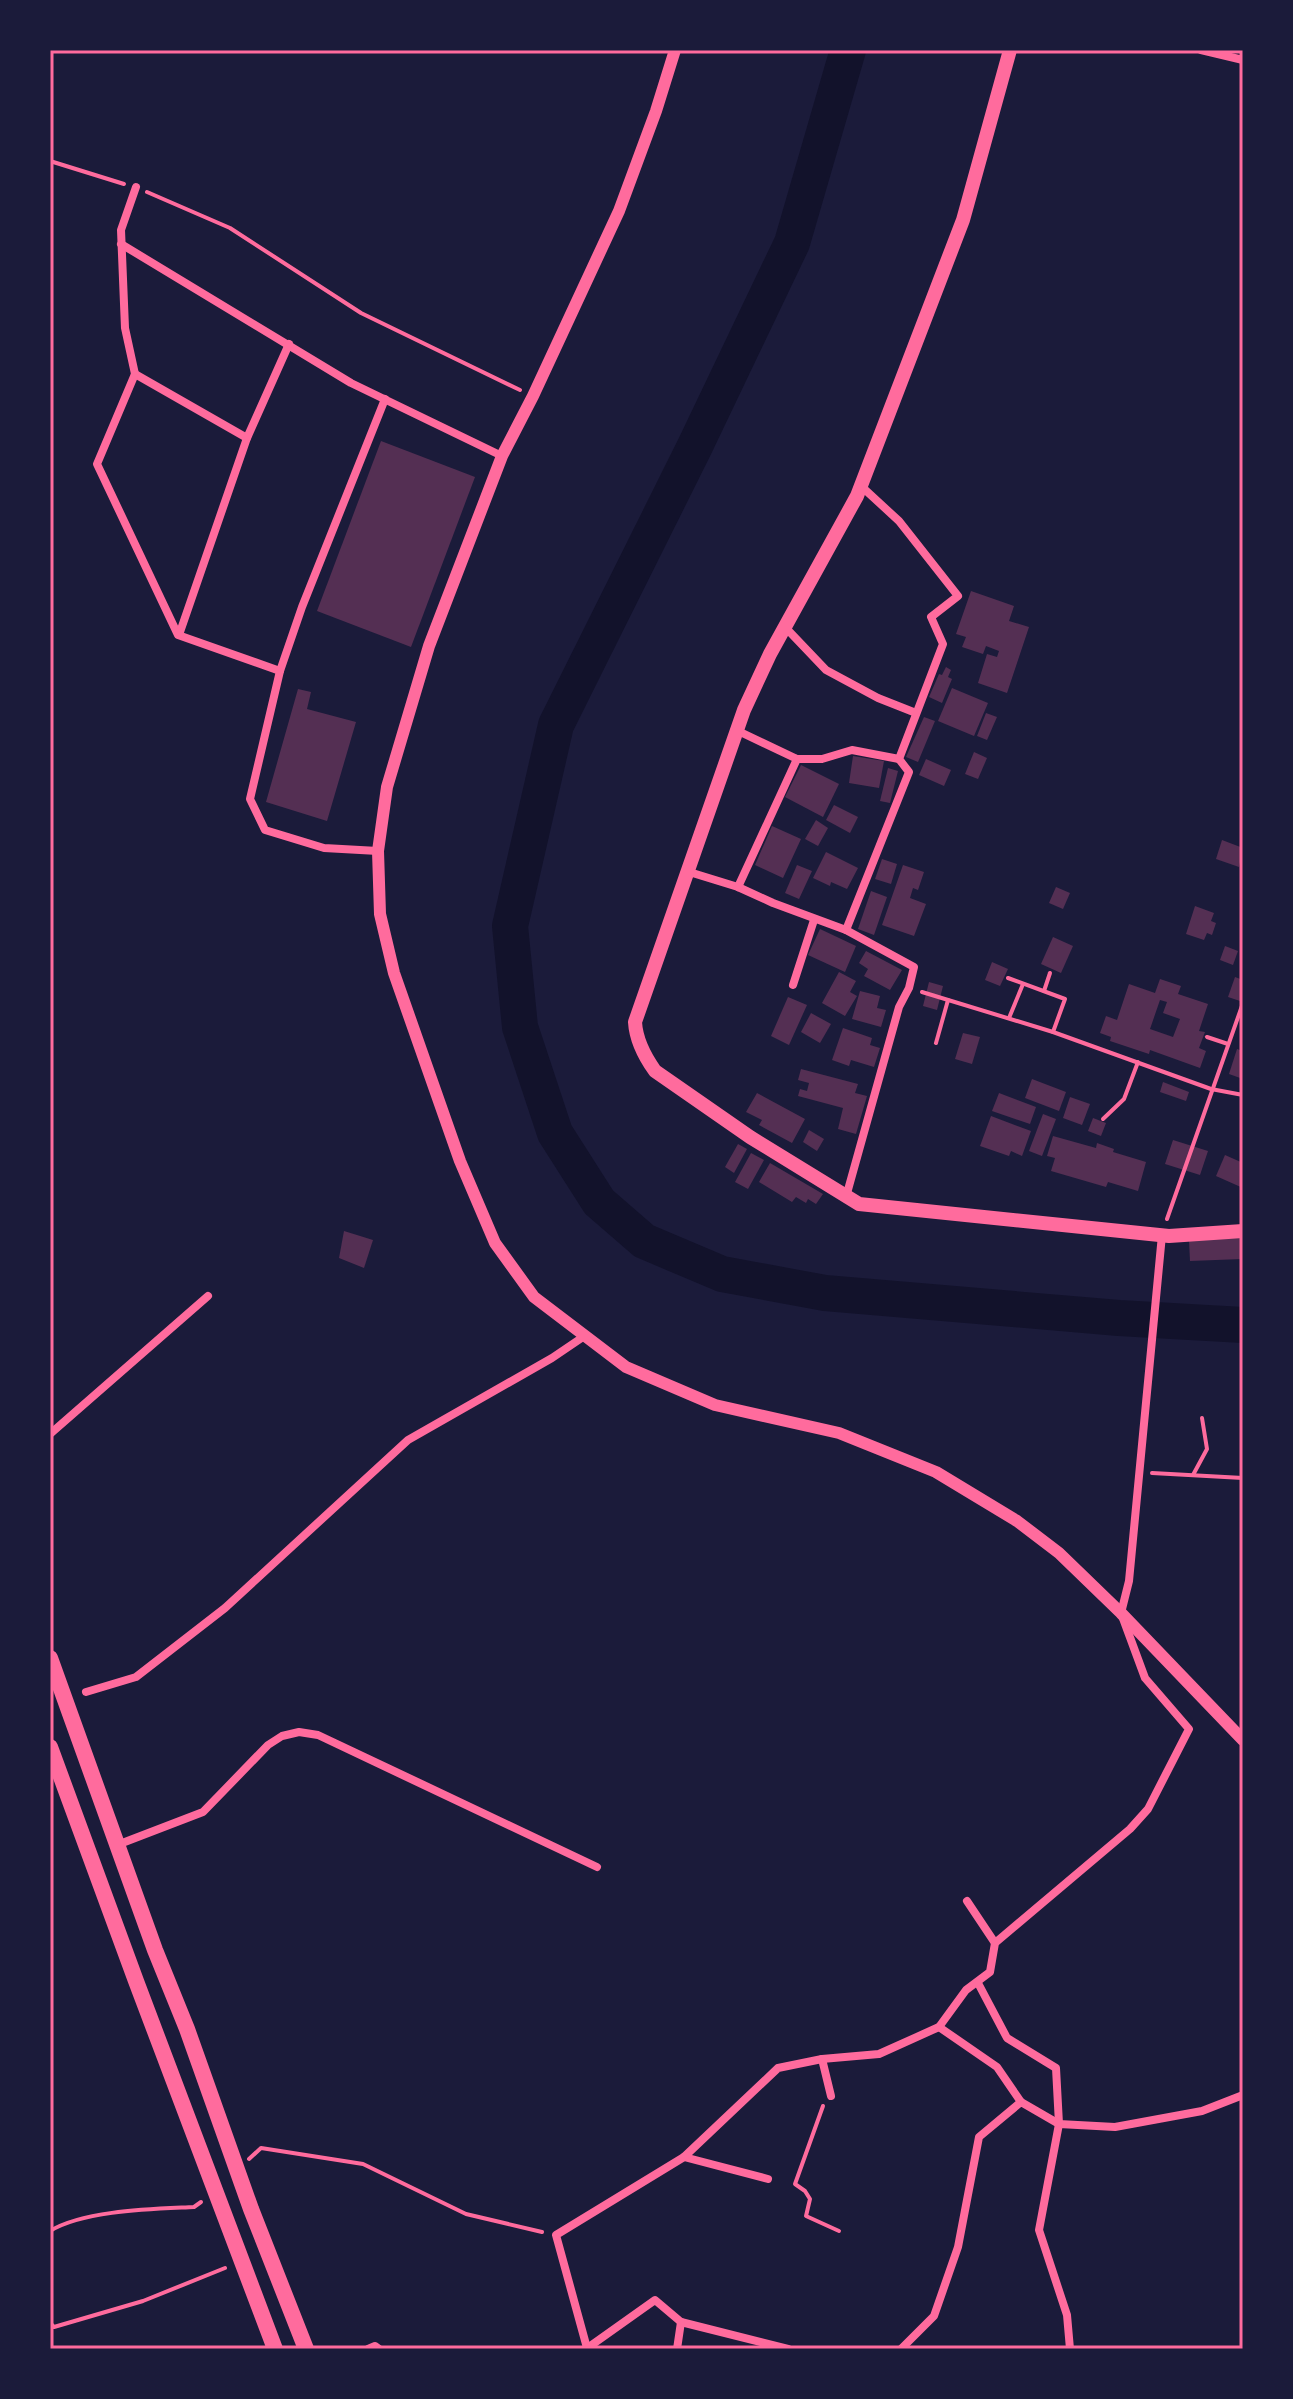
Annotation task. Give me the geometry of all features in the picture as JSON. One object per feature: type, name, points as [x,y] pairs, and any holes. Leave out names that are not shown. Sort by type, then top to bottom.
[{"type":"main road","points":[[1010,50],[963,220],[861,486],[785,627],[736,730],[635,1022],[635,1031],[655,1071],[845,1198],[859,1204],[1162,1235],[1243,1231]]},
{"type":"main road","points":[[50,1658],[251,2209],[306,2349]]},
{"type":"main road","points":[[50,1747],[275,2349]]},
{"type":"street","points":[[675,50],[619,211],[502,456],[429,646],[387,787],[378,851],[380,914],[394,973],[460,1161],[495,1243],[534,1297],[626,1367],[715,1405],[839,1433],[936,1472],[1017,1521],[1059,1553],[1121,1613],[1243,1740]]},
{"type":"street","points":[[1201,50],[1243,60]]},
{"type":"street","points":[[136,187],[121,230],[125,328],[135,374],[97,464],[178,635],[280,671]]},
{"type":"street","points":[[121,244],[351,383],[502,456]]},
{"type":"street","points":[[178,635],[247,438],[289,344]]},
{"type":"street","points":[[135,374],[247,438]]},
{"type":"street","points":[[378,851],[324,848],[265,830],[250,799],[280,671],[302,607],[385,399]]},
{"type":"street","points":[[861,486],[899,521],[958,596],[931,617],[943,644],[899,759]]},
{"type":"street","points":[[785,627],[826,670],[878,698],[916,713]]},
{"type":"street","points":[[736,730],[797,759],[822,759],[852,750],[899,759],[909,772],[846,930]]},
{"type":"street","points":[[738,887],[797,759]]},
{"type":"street","points":[[686,871],[738,887],[814,920],[846,930],[914,967],[909,988],[899,1007],[845,1198]]},
{"type":"street","points":[[793,985],[814,920]]},
{"type":"street","points":[[788,2349],[681,2322],[655,2300],[587,2348],[556,2235],[684,2157],[778,2068],[822,2059],[879,2054],[939,2027],[966,1990],[990,1972],[995,1943],[1130,1829],[1148,1809],[1189,1729],[1145,1678],[1121,1613],[1129,1581],[1162,1235]]},
{"type":"street","points":[[50,1434],[208,1296]]},
{"type":"street","points":[[86,1692],[136,1677],[288,1553],[408,1440],[583,1337]]},
{"type":"street","points":[[117,1845],[203,1812],[268,1745],[282,1736],[299,1732],[318,1735],[597,1867]]},
{"type":"street","points":[[967,1901],[995,1943]]},
{"type":"street","points":[[978,1983],[1007,2038],[1056,2068],[1059,2124],[1039,2230],[1067,2315],[1070,2349]]},
{"type":"street","points":[[939,2027],[997,2067],[1021,2102],[1059,2124],[1115,2127],[1202,2111],[1243,2095]]},
{"type":"street","points":[[822,2059],[831,2096]]},
{"type":"street","points":[[901,2349],[934,2316],[958,2247],[979,2137],[1021,2102]]},
{"type":"street","points":[[684,2157],[768,2179]]},
{"type":"street","points":[[677,2349],[681,2322]]},
{"type":"path","points":[[50,161],[136,187],[230,228],[361,313],[533,396]]},
{"type":"path","points":[[1044,991],[1050,973]]},
{"type":"path","points":[[1008,978],[1065,999],[1053,1032]]},
{"type":"path","points":[[1009,1018],[1023,984]]},
{"type":"path","points":[[909,988],[1053,1032],[1211,1089],[1243,1095]]},
{"type":"path","points":[[936,1043],[948,1000]]},
{"type":"path","points":[[1162,1235],[1243,1003]]},
{"type":"path","points":[[1207,1037],[1228,1044]]},
{"type":"path","points":[[1103,1119],[1124,1099],[1138,1062]]},
{"type":"path","points":[[1193,1475],[1207,1449],[1202,1418]]},
{"type":"path","points":[[1138,1472],[1243,1478]]},
{"type":"path","points":[[831,2096],[821,2110],[795,2184],[810,2199],[806,2216],[839,2231]]},
{"type":"path","points":[[261,2148],[363,2164],[466,2214],[556,2235]]},
{"type":"path","points":[[50,2231],[64,2222],[141,2210],[194,2207]]},
{"type":"path","points":[[50,2323],[54,2327],[143,2301],[242,2261]]},
{"type":"building","points":[[381,441],[475,477],[411,647],[317,611]]},
{"type":"building","points":[[971,591],[1014,606],[1009,621],[1029,627],[1007,693],[978,683],[987,654],[997,657],[999,651],[986,646],[983,654],[962,647],[966,637],[956,634]]},
{"type":"building","points":[[946,667],[951,670],[948,677],[952,679],[942,703],[929,697],[939,674],[942,675]]},
{"type":"building","points":[[952,688],[988,703],[974,736],[938,721]]},
{"type":"building","points":[[298,689],[311,692],[307,709],[356,722],[327,821],[266,802]]},
{"type":"building","points":[[986,713],[997,717],[987,740],[977,736]]},
{"type":"building","points":[[924,717],[935,721],[918,762],[906,757]]},
{"type":"building","points":[[974,752],[987,758],[978,779],[965,774]]},
{"type":"building","points":[[853,756],[884,761],[879,788],[849,783]]},
{"type":"building","points":[[926,759],[951,770],[944,786],[919,775]]},
{"type":"building","points":[[801,765],[839,784],[823,817],[785,797]]},
{"type":"building","points":[[888,768],[898,771],[890,803],[880,801]]},
{"type":"building","points":[[834,805],[858,817],[850,833],[826,820]]},
{"type":"building","points":[[816,820],[828,828],[818,846],[805,839]]},
{"type":"building","points":[[772,826],[801,839],[783,878],[755,865]]},
{"type":"building","points":[[1222,840],[1243,848],[1239,867],[1216,859]]},
{"type":"building","points":[[826,852],[858,868],[847,889],[813,878]]},
{"type":"building","points":[[882,859],[897,864],[891,884],[875,879]]},
{"type":"building","points":[[797,865],[812,871],[799,899],[785,893]]},
{"type":"building","points":[[903,865],[924,872],[918,890],[913,888],[910,898],[926,904],[914,936],[882,925]]},
{"type":"building","points":[[1056,887],[1070,893],[1063,909],[1049,903]]},
{"type":"building","points":[[871,891],[887,897],[874,935],[858,929]]},
{"type":"building","points":[[1195,906],[1214,913],[1211,921],[1216,923],[1212,935],[1207,933],[1204,940],[1186,934]]},
{"type":"building","points":[[820,929],[856,946],[845,972],[808,955]]},
{"type":"building","points":[[1053,937],[1073,946],[1061,973],[1041,964]]},
{"type":"building","points":[[1225,946],[1238,951],[1233,965],[1220,960]]},
{"type":"building","points":[[866,951],[902,970],[890,990],[864,976],[868,969],[859,963]]},
{"type":"building","points":[[992,962],[1008,969],[1000,986],[985,980]]},
{"type":"building","points":[[839,972],[856,981],[850,992],[857,996],[845,1016],[822,1003]]},
{"type":"building","points":[[1235,977],[1243,980],[1243,1002],[1228,997]]},
{"type":"building","points":[[1160,979],[1181,986],[1178,994],[1208,1004],[1199,1031],[1205,1032],[1199,1048],[1206,1051],[1200,1068],[1150,1050],[1149,1054],[1110,1041],[1111,1037],[1100,1033],[1106,1016],[1117,1020],[1129,984],[1155,993]],"holes":[[[1160,1000],[1167,1002],[1163,1013],[1180,1019],[1173,1037],[1150,1029]]]},
{"type":"building","points":[[929,982],[943,986],[937,1010],[923,1006]]},
{"type":"building","points":[[860,991],[880,996],[877,1008],[886,1010],[881,1027],[852,1019]]},
{"type":"building","points":[[788,997],[807,1005],[789,1045],[771,1036]]},
{"type":"building","points":[[811,1013],[831,1024],[820,1043],[801,1032]]},
{"type":"building","points":[[843,1028],[872,1038],[870,1045],[880,1048],[874,1067],[851,1060],[849,1066],[832,1060]]},
{"type":"building","points":[[963,1033],[980,1037],[972,1064],[955,1059]]},
{"type":"building","points":[[1237,1049],[1243,1051],[1243,1079],[1229,1074]]},
{"type":"building","points":[[801,1069],[858,1084],[855,1093],[867,1096],[856,1134],[838,1129],[843,1108],[798,1096],[800,1089],[807,1091],[809,1083],[798,1080]]},
{"type":"building","points":[[1032,1079],[1066,1092],[1059,1111],[1025,1098]]},
{"type":"building","points":[[1163,1082],[1189,1092],[1186,1101],[1160,1092]]},
{"type":"building","points":[[757,1093],[805,1119],[792,1143],[759,1125],[762,1120],[746,1112]]},
{"type":"building","points":[[999,1093],[1036,1107],[1030,1124],[992,1111]]},
{"type":"building","points":[[1070,1097],[1090,1104],[1082,1125],[1063,1118]]},
{"type":"building","points":[[1043,1114],[1056,1119],[1042,1156],[1029,1151]]},
{"type":"building","points":[[991,1116],[1031,1131],[1022,1156],[1011,1151],[1009,1156],[980,1146]]},
{"type":"building","points":[[1093,1118],[1106,1123],[1101,1136],[1088,1131]]},
{"type":"building","points":[[809,1130],[824,1139],[817,1151],[803,1142]]},
{"type":"building","points":[[1053,1136],[1096,1148],[1097,1143],[1114,1149],[1113,1152],[1146,1162],[1138,1191],[1108,1182],[1106,1187],[1051,1171],[1055,1158],[1047,1156]]},
{"type":"building","points":[[1173,1140],[1208,1151],[1200,1175],[1165,1164]]},
{"type":"building","points":[[738,1144],[747,1149],[734,1173],[725,1167]]},
{"type":"building","points":[[751,1153],[764,1160],[748,1189],[735,1182]]},
{"type":"building","points":[[1225,1155],[1243,1163],[1243,1188],[1216,1176]]},
{"type":"building","points":[[770,1163],[823,1194],[816,1204],[796,1197],[792,1202],[759,1182]]},
{"type":"building","points":[[344,1231],[373,1240],[364,1268],[339,1258]]},
{"type":"building","points":[[1241,1238],[1242,1259],[1190,1261],[1189,1240]]},
{"type":"waterway","points":[[848,50],[792,243],[556,725],[510,926],[520,1027],[555,1133],[599,1202],[644,1241],[722,1274],[825,1293],[1119,1318],[1243,1325]]}]
